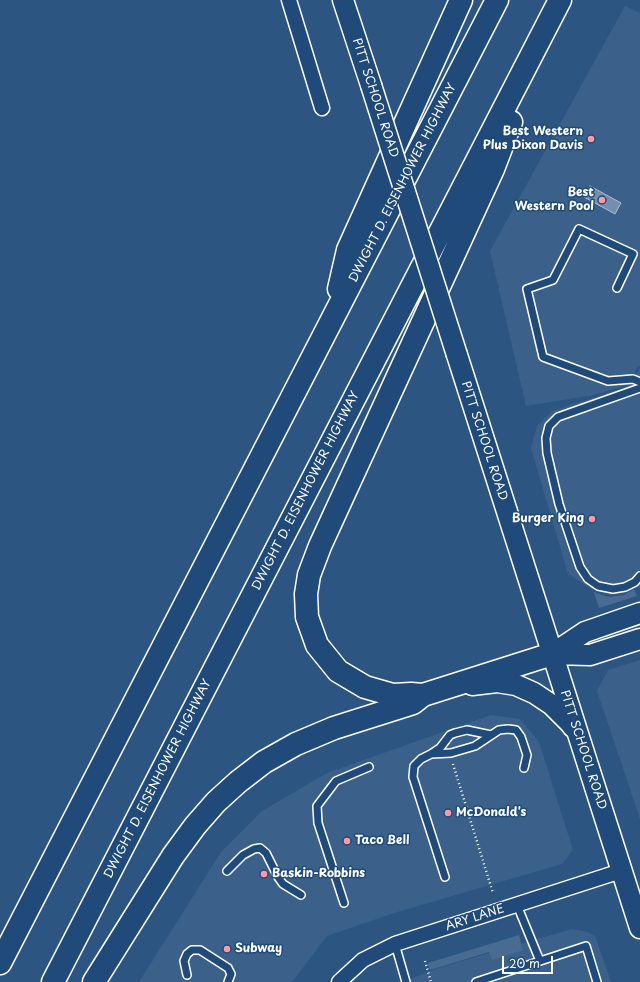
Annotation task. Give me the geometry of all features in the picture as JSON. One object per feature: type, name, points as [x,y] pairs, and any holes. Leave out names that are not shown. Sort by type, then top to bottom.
[{"type":"highway","points":[[332,320],[348,250],[461,0]]},
{"type":"highway","name":"DWIGHT D. EISENHOWER HIGHWAY","points":[[0,963],[498,0]]},
{"type":"highway","points":[[423,695],[393,695],[365,688],[338,671],[317,645],[306,617],[306,594],[308,581],[320,546],[493,169],[555,9]]},
{"type":"highway","name":"DWIGHT D. EISENHOWER HIGHWAY","points":[[53,982],[555,9]]},
{"type":"highway","points":[[94,982],[173,856],[195,826],[216,802],[238,782],[264,762],[296,744],[334,728],[413,703],[423,695],[552,654]]},
{"type":"main road","name":"PITT SCHOOL ROAD","points":[[343,0],[640,928]]},
{"type":"main road","points":[[552,654],[585,632],[640,613]]},
{"type":"main road","points":[[552,654],[590,655],[640,639]]},
{"type":"main road","points":[[450,686],[497,682],[516,685],[534,693],[552,705],[570,723],[580,741]]},
{"type":"street","points":[[289,0],[322,108]]},
{"type":"street","name":"ARY LANE","points":[[339,982],[363,960],[395,944],[621,871]]},
{"type":"lane","points":[[617,288],[637,253],[579,229],[553,280],[527,289],[543,357],[608,381],[633,379],[640,382]]},
{"type":"lane","points":[[640,388],[607,401],[558,417],[549,426],[546,438],[547,453],[559,504],[580,567],[588,579],[598,586],[613,590],[636,582],[640,576]]},
{"type":"lane","points":[[445,877],[413,777],[414,766],[440,748],[450,735],[467,730],[491,735]]},
{"type":"lane","points":[[431,754],[451,753],[475,746],[499,730],[516,730],[521,736],[527,755],[524,768]]},
{"type":"lane","points":[[344,903],[318,823],[317,806],[336,780],[369,767]]},
{"type":"lane","points":[[227,871],[243,855],[254,849],[260,848],[266,853],[283,884],[301,895]]},
{"type":"lane","points":[[517,905],[540,961]]},
{"type":"lane","points":[[395,944],[406,982]]},
{"type":"lane","points":[[477,982],[487,980],[586,946],[597,982]]},
{"type":"lane","points":[[187,974],[184,961],[187,954],[192,950],[200,950],[228,968],[231,974],[228,982]]},
{"type":"path","points":[[453,764],[493,893]]},
{"type":"path","points":[[425,961],[431,982]]},
{"type":"shaded area","points":[[625,6],[640,13],[640,366],[637,368],[627,385],[594,395],[526,406],[490,251]]},
{"type":"shaded area","name":"Best Western Pool","points":[[590,186],[621,203],[615,214],[584,197]]},
{"type":"shaded area","points":[[640,368],[640,586],[624,593],[611,595],[592,589],[568,574],[531,448],[537,426],[552,411],[627,387]]},
{"type":"shaded area","points":[[634,589],[637,596],[599,608],[594,592],[608,597],[624,595]]},
{"type":"shaded area","points":[[640,660],[640,819],[597,691],[608,670]]},
{"type":"shaded area","points":[[491,715],[520,719],[539,742],[573,850],[562,864],[394,913],[327,936],[292,982],[139,982],[221,852],[262,811],[327,773]]},
{"type":"shaded area","points":[[572,929],[587,932],[595,936],[611,982],[403,982],[435,969]]},
{"type":"shaded area","points":[[519,935],[523,950],[521,951],[492,960],[489,952],[430,970],[428,963]]},
{"type":"place","name":"Best Western Plus Dixon Davis","points":[[591,139]]},
{"type":"place","name":"Best Western Pool","points":[[602,200]]},
{"type":"place","name":"Burger King","points":[[592,519]]},
{"type":"place","name":"McDonald's","points":[[448,813]]},
{"type":"place","name":"Taco Bell","points":[[347,841]]},
{"type":"place","name":"Baskin-Robbins","points":[[264,874]]},
{"type":"place","name":"Subway","points":[[227,949]]}]
